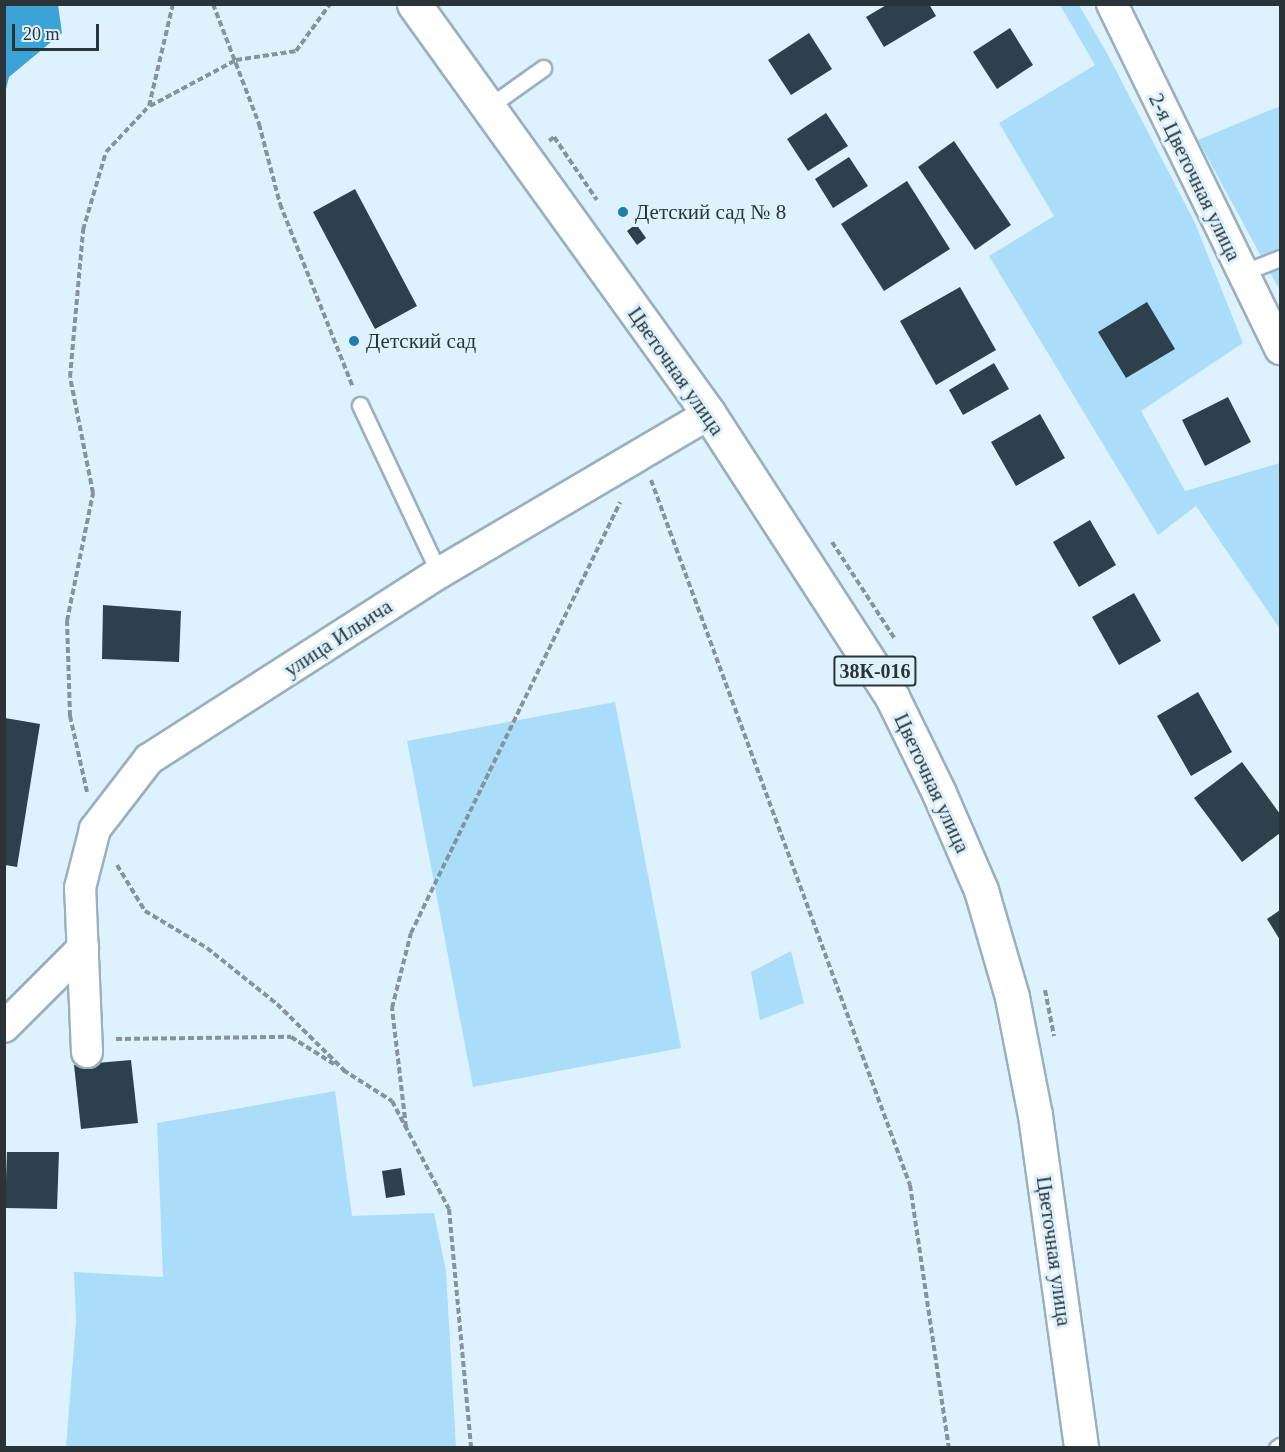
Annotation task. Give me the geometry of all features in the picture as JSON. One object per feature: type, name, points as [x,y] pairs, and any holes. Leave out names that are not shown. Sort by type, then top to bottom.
[{"type":"main road","name":"Цветочная улица","points":[[414,4],[709,414],[892,697],[981,890],[1012,998],[1035,1115],[1081,1448]]},
{"type":"street","name":"2-я Цветочная улица","points":[[1112,4],[1281,349]]},
{"type":"street","name":"улица Ильича","points":[[87,1052],[80,888],[95,829],[149,759],[439,573],[709,414]]},
{"type":"street","points":[[4,1027],[83,948]]},
{"type":"lane","points":[[487,108],[543,68]]},
{"type":"lane","points":[[1242,273],[1281,258]]},
{"type":"lane","points":[[360,405],[439,573]]},
{"type":"path","points":[[149,106],[172,4]]},
{"type":"path","points":[[213,4],[236,60],[280,204],[360,405]]},
{"type":"path","points":[[330,4],[296,51],[236,60],[149,106],[106,152],[83,230],[70,377],[93,493],[68,621],[70,717],[95,829],[145,910],[207,948],[277,1004],[345,1071]]},
{"type":"path","points":[[642,455],[910,1185],[948,1447]]},
{"type":"path","points":[[406,1127],[392,1008],[411,933],[622,499]]},
{"type":"path","points":[[117,1039],[291,1037],[392,1101],[448,1209],[471,1448]]},
{"type":"shaded area","points":[[1060,5],[1079,5],[1108,55],[1195,223],[1243,343],[1141,411],[1185,491],[1280,463],[1280,629],[1196,506],[1158,535],[989,256],[1054,216],[999,123],[1095,65]]},
{"type":"shaded area","points":[[1280,106],[1280,291],[1198,140]]},
{"type":"shaded area","points":[[615,702],[681,1048],[473,1087],[407,741]]},
{"type":"shaded area","points":[[791,951],[804,1003],[760,1020],[751,972]]},
{"type":"shaded area","points":[[335,1091],[352,1216],[434,1213],[446,1271],[456,1447],[66,1447],[76,1321],[74,1272],[163,1277],[157,1123]]},
{"type":"water","points":[[5,4],[58,5],[62,33],[9,77],[5,93]]},
{"type":"building","points":[[888,4],[929,4],[936,16],[884,47],[866,17]]},
{"type":"building","points":[[1010,28],[1033,65],[997,89],[973,52]]},
{"type":"building","points":[[809,33],[832,69],[791,95],[768,60]]},
{"type":"building","points":[[826,113],[848,146],[808,171],[787,139]]},
{"type":"building","points":[[954,141],[1011,225],[975,250],[918,167]]},
{"type":"building","points":[[849,157],[868,186],[833,208],[815,179]]},
{"type":"building","points":[[907,181],[950,249],[884,291],[841,224]]},
{"type":"building","points":[[355,189],[417,306],[375,329],[313,212]]},
{"type":"building","points":[[636,224],[646,238],[637,245],[627,231]]},
{"type":"building","points":[[960,287],[996,350],[936,385],[900,321]]},
{"type":"building","points":[[1147,302],[1175,349],[1126,378],[1098,332]]},
{"type":"building","points":[[994,363],[1009,389],[963,415],[949,390]]},
{"type":"building","points":[[1228,397],[1251,442],[1205,466],[1182,420]]},
{"type":"building","points":[[1040,414],[1065,458],[1016,486],[991,442]]},
{"type":"building","points":[[1090,520],[1116,565],[1079,587],[1053,542]]},
{"type":"building","points":[[1134,593],[1161,641],[1119,665],[1092,617]]},
{"type":"building","points":[[103,605],[181,611],[179,662],[102,659]]},
{"type":"building","points":[[1198,692],[1232,752],[1191,776],[1157,716]]},
{"type":"building","points":[[5,718],[40,724],[17,867],[5,865]]},
{"type":"building","points":[[1242,762],[1280,814],[1280,833],[1242,862],[1194,798]]},
{"type":"building","points":[[1280,910],[1280,940],[1267,919]]},
{"type":"building","points":[[131,1060],[138,1123],[81,1129],[74,1065]]},
{"type":"building","points":[[7,1152],[59,1152],[57,1209],[5,1208]]},
{"type":"building","points":[[401,1168],[405,1195],[386,1198],[382,1171]]},
{"type":"place","name":"Детский сад № 8","points":[[623,212]]},
{"type":"place","name":"Детский сад","points":[[354,341]]}]
